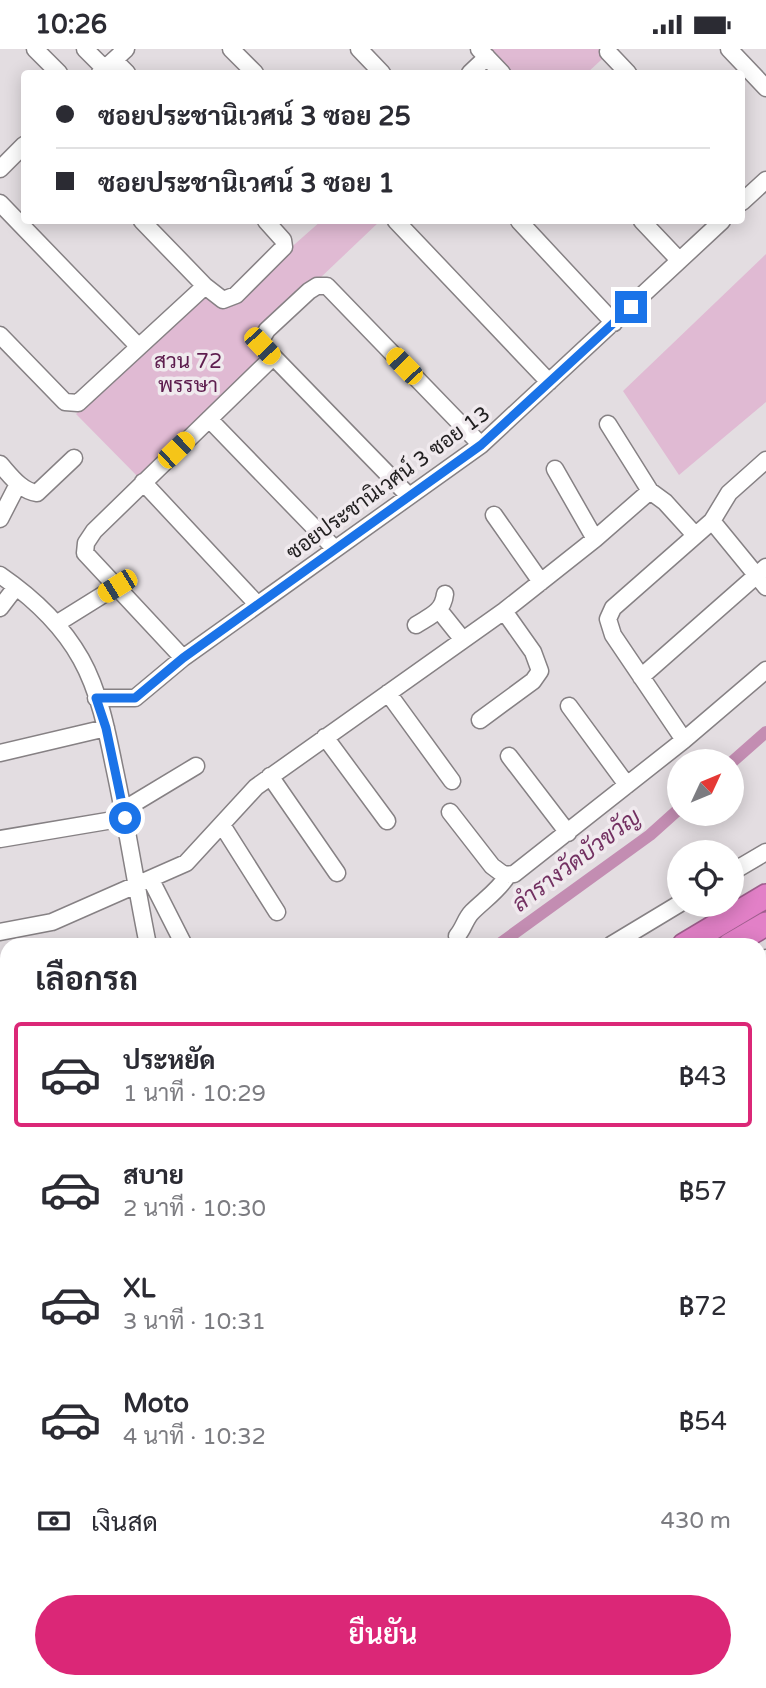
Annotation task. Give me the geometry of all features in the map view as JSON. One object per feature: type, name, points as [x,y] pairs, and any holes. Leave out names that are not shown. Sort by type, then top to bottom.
[{"type":"highway","points":[[696,938],[766,896]]},
{"type":"highway","points":[[741,938],[766,923]]},
{"type":"street","points":[[35,49],[56,70]]},
{"type":"street","points":[[85,49],[111,63]]},
{"type":"street","points":[[232,49],[252,70]]},
{"type":"street","points":[[359,49],[379,70]]},
{"type":"street","points":[[729,49],[766,88]]},
{"type":"street","points":[[608,52],[625,70]]},
{"type":"street","points":[[472,70],[483,53],[499,70]]},
{"type":"street","points":[[0,169],[21,148]]},
{"type":"street","points":[[745,196],[766,180]]},
{"type":"street","points":[[0,202],[21,224]]},
{"type":"street","points":[[21,224],[139,347]]},
{"type":"street","points":[[145,224],[205,286],[223,300],[230,299],[284,244],[269,224]]},
{"type":"street","points":[[399,224],[549,382]]},
{"type":"street","points":[[522,224],[614,323]]},
{"type":"street","points":[[645,224],[680,260]]},
{"type":"street","name":"ซอยประชานิเวศน์ 3 ซอย 13","points":[[96,698],[135,698],[183,658],[481,445],[719,224]]},
{"type":"street","points":[[0,335],[65,402],[73,404],[82,400],[205,286]]},
{"type":"street","points":[[409,496],[262,346],[261,340],[267,330],[309,291],[317,286],[327,286],[481,445]]},
{"type":"street","points":[[183,658],[85,553],[86,543],[94,531],[143,482],[273,357]]},
{"type":"street","points":[[209,419],[335,549]]},
{"type":"street","points":[[608,424],[650,491],[671,508],[695,535]]},
{"type":"street","points":[[0,464],[18,484],[37,493],[74,458]]},
{"type":"street","points":[[684,740],[613,635],[608,619],[613,608],[712,520],[729,493],[766,460]]},
{"type":"street","points":[[555,469],[596,539]]},
{"type":"street","points":[[143,482],[257,604]]},
{"type":"street","points":[[0,519],[18,484]]},
{"type":"street","points":[[0,932],[52,922],[186,863],[248,795],[270,776],[504,611],[596,539],[650,491]]},
{"type":"street","points":[[494,516],[541,582]]},
{"type":"street","points":[[641,677],[763,576],[712,520]]},
{"type":"street","points":[[0,575],[35,602],[56,624],[81,660],[106,728],[147,938]]},
{"type":"street","points":[[56,624],[117,586]]},
{"type":"street","points":[[0,608],[16,587]]},
{"type":"street","points":[[416,625],[439,610],[445,594]]},
{"type":"street","points":[[439,610],[463,640]]},
{"type":"street","points":[[480,720],[533,681],[540,671],[533,652],[504,611]]},
{"type":"street","points":[[450,812],[492,866],[508,875],[514,874],[684,740],[766,670]]},
{"type":"street","points":[[388,693],[452,781]]},
{"type":"street","points":[[569,706],[627,785]]},
{"type":"street","points":[[0,753],[106,728]]},
{"type":"street","points":[[326,737],[387,821]]},
{"type":"street","points":[[509,756],[568,833]]},
{"type":"street","points":[[0,839],[124,814],[196,766]]},
{"type":"street","points":[[270,776],[337,873]]},
{"type":"street","points":[[222,825],[278,912]]},
{"type":"street","points":[[744,865],[766,852]]},
{"type":"street","points":[[457,936],[466,925],[470,913],[498,888],[508,875]]},
{"type":"street","points":[[152,880],[181,938]]},
{"type":"street","points":[[623,938],[667,911]]},
{"type":"green space","points":[[488,49],[613,49],[590,70],[474,70]]},
{"type":"green space","name":"สวน 72 พรรษา","points":[[318,224],[377,224],[257,338],[275,357],[143,482],[76,414],[208,288],[226,305]]},
{"type":"green space","points":[[766,254],[766,402],[679,475],[623,391]]},
{"type":"waterway","name":"ลำรางวัดบัวขวัญ","points":[[744,751],[766,732]]},
{"type":"waterway","name":"ลำรางวัดบัวขวัญ","points":[[508,938],[650,835],[667,820]]},
{"type":"route","points":[[125,818],[106,728],[96,698],[135,698],[183,658],[481,445],[631,307]]}]
